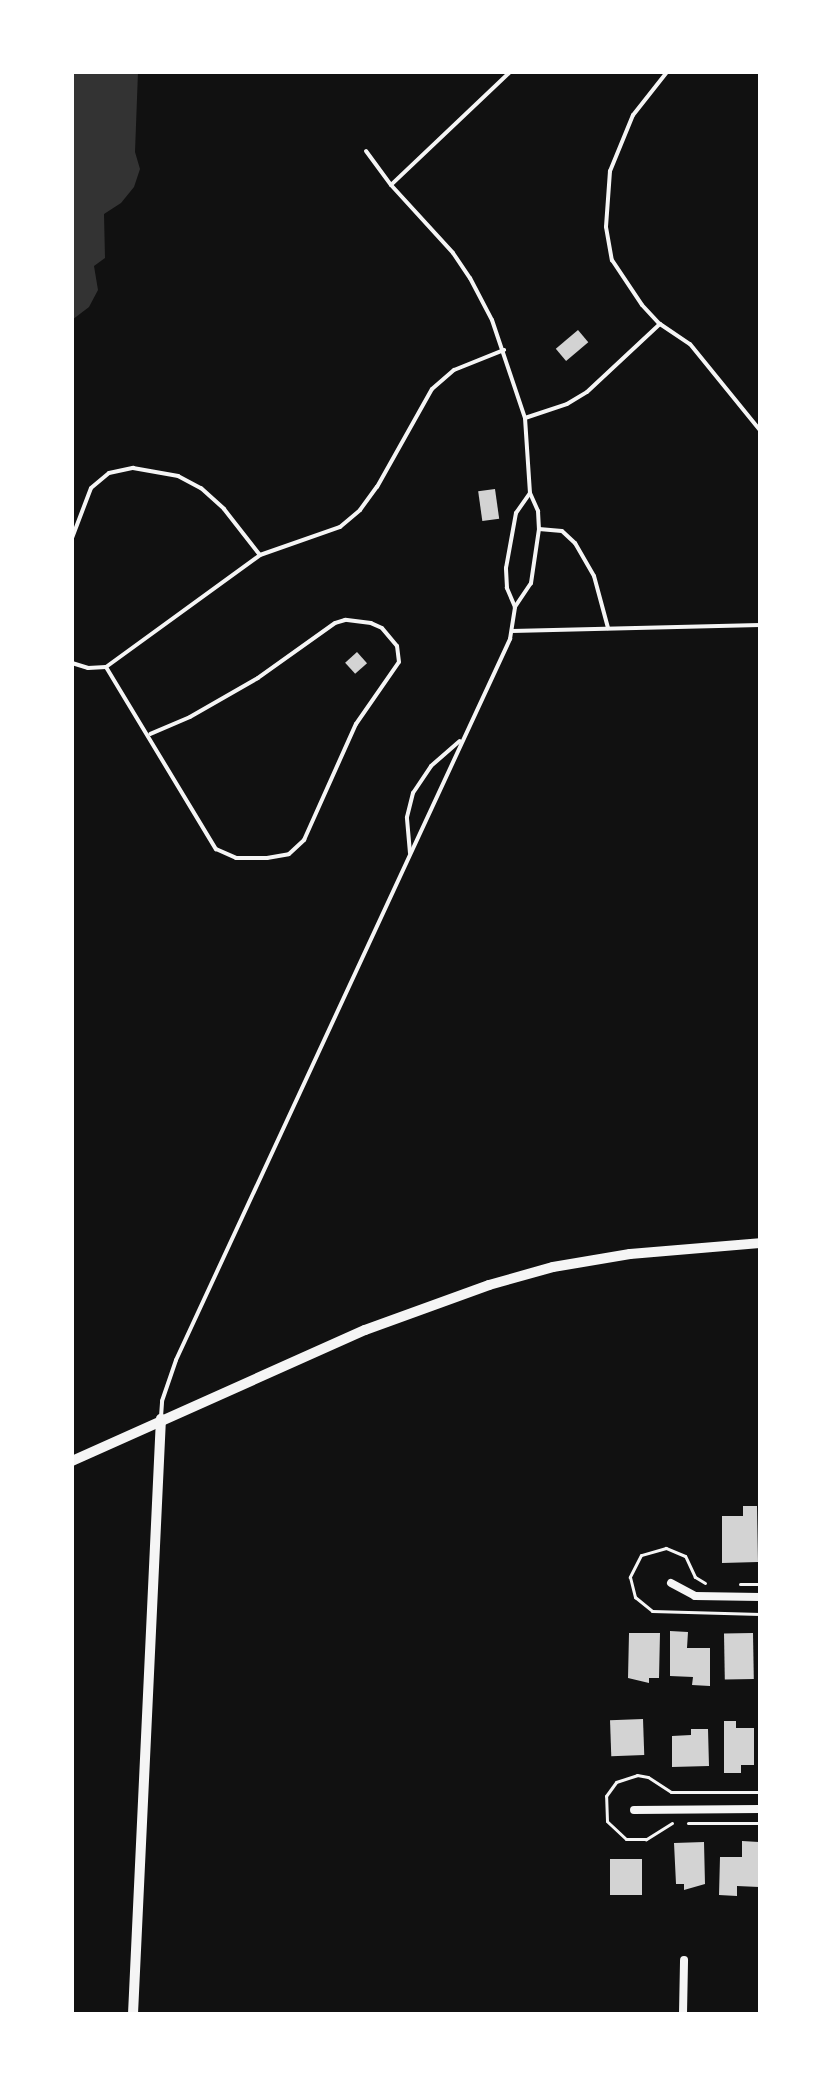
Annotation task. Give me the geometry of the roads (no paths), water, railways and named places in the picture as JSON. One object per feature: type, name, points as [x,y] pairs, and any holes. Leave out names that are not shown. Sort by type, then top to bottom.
[{"type":"street","points":[[72,1461],[161,1419],[420,1308],[520,1275],[667,1248],[760,1243]]},
{"type":"street","points":[[133,2014],[161,1419]]},
{"type":"street","points":[[671,1583],[695,1596],[760,1597]]},
{"type":"street","points":[[634,1810],[760,1809]]},
{"type":"street","points":[[683,2014],[684,1960]]},
{"type":"lane","points":[[391,185],[510,72]]},
{"type":"lane","points":[[667,72],[644,98],[622,135],[610,171],[605,211],[612,260],[629,290],[660,324],[690,344],[760,430]]},
{"type":"lane","points":[[161,1419],[162,1401],[176,1360],[512,631],[515,607],[531,583],[539,529],[538,511],[530,493],[525,418],[504,350],[492,320],[462,265],[391,185],[366,151]]},
{"type":"lane","points":[[525,418],[567,404],[587,392],[660,324]]},
{"type":"lane","points":[[72,663],[88,668],[106,667],[260,555],[330,533],[350,519],[377,487],[432,389],[454,370],[504,350]]},
{"type":"lane","points":[[72,538],[91,488],[109,473],[133,468],[178,476],[201,488],[224,509],[260,555]]},
{"type":"lane","points":[[515,607],[507,588],[506,568],[516,513],[530,493]]},
{"type":"lane","points":[[539,529],[562,531],[575,543],[594,576],[608,628]]},
{"type":"lane","points":[[106,667],[150,734],[216,849],[236,858],[289,854],[304,840],[356,724],[399,662],[397,646],[382,628],[371,623],[345,620],[335,623],[228,696],[150,734]]},
{"type":"lane","points":[[512,631],[760,625]]},
{"type":"lane","points":[[410,854],[407,817],[413,793],[431,766],[461,740]]}]
